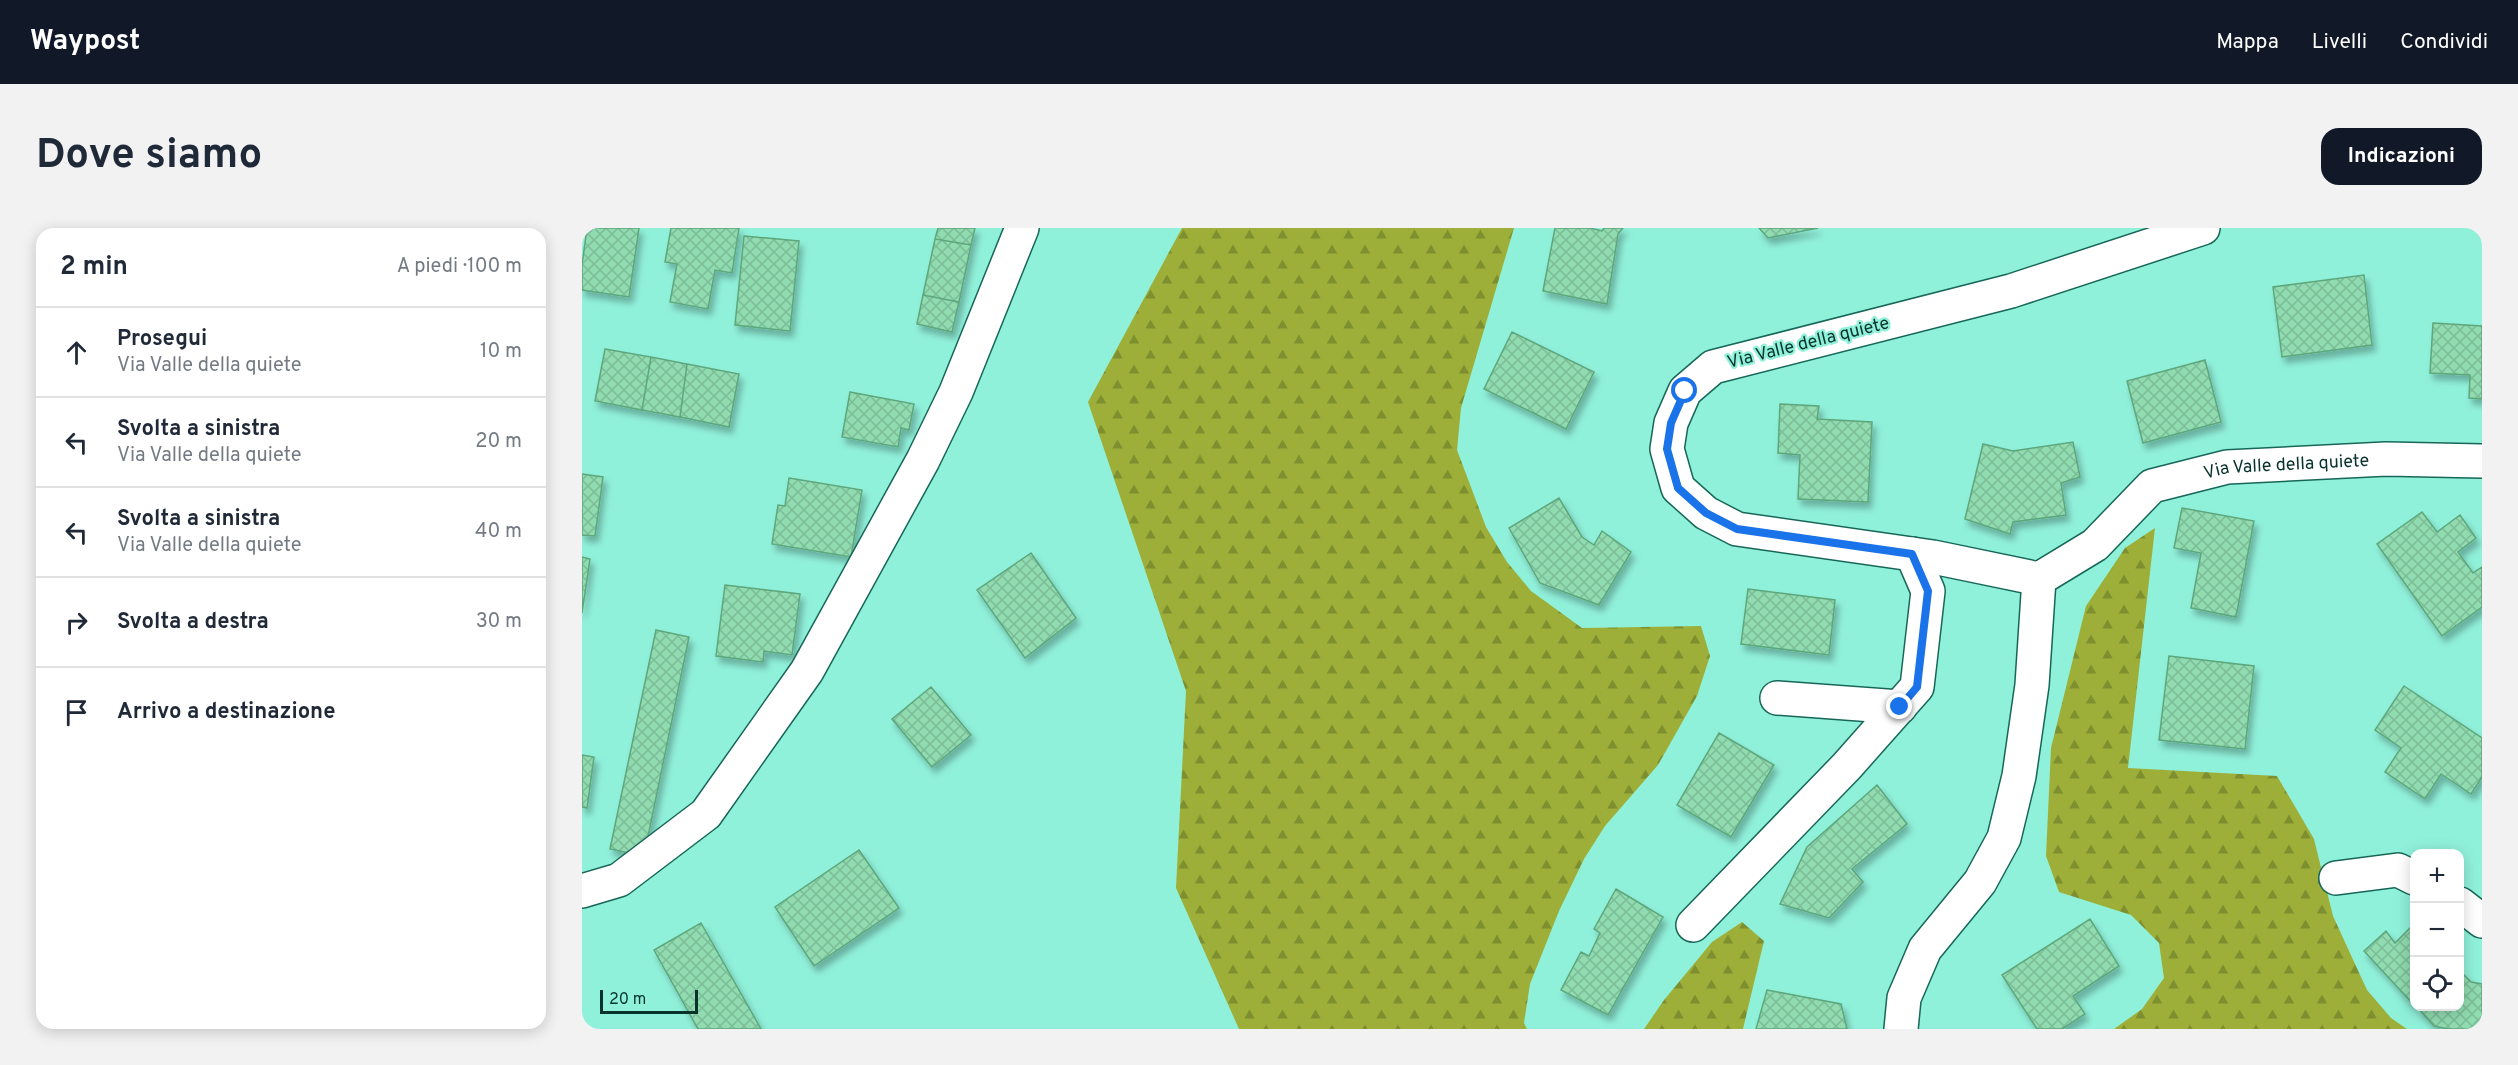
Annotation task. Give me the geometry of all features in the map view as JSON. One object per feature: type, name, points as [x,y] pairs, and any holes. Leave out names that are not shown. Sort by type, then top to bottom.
[{"type":"street","points":[[582,891],[619,880],[706,814],[807,671],[928,450],[965,372],[1022,228]]},
{"type":"street","name":"Via Valle della quiete","points":[[2203,228],[2011,291],[1713,367],[1685,391],[1671,423],[1667,449],[1678,488],[1706,513],[1737,529],[1912,554],[2039,579],[2095,545],[2152,486],[2227,467],[2386,459],[2482,461]]},
{"type":"street","points":[[1693,925],[1917,687],[1928,591],[1912,554]]},
{"type":"street","points":[[1901,1029],[1905,998],[1924,949],[1980,882],[2004,838],[2019,777],[2032,686],[2039,579]]},
{"type":"street","points":[[1777,698],[1900,707]]},
{"type":"street","points":[[2336,878],[2398,870],[2410,876]]},
{"type":"street","points":[[2464,907],[2482,921]]},
{"type":"green space","points":[[1182,228],[1514,228],[1461,408],[1457,450],[1486,527],[1507,562],[1531,591],[1582,628],[1701,626],[1710,656],[1697,696],[1658,765],[1605,826],[1584,859],[1559,911],[1530,984],[1524,1023],[1527,1029],[1239,1029],[1176,888],[1186,691],[1088,402]]},
{"type":"green space","points":[[2155,528],[2128,768],[2277,776],[2314,839],[2333,916],[2367,990],[2391,1018],[2407,1029],[2114,1029],[2142,1009],[2164,978],[2159,943],[2131,915],[2059,892],[2046,856],[2051,748],[2086,606],[2125,548]]},
{"type":"green space","points":[[1742,922],[1764,941],[1743,1029],[1644,1029],[1664,1000],[1712,942]]},
{"type":"building","points":[[587,228],[639,228],[629,297],[582,290],[582,265]]},
{"type":"building","points":[[671,228],[739,228],[732,273],[715,270],[708,309],[670,302],[677,264],[665,262]]},
{"type":"building","points":[[938,228],[975,228],[971,245],[935,239]]},
{"type":"building","points":[[1555,228],[1590,228],[1602,231],[1604,228],[1623,228],[1618,234],[1607,304],[1543,291]]},
{"type":"building","points":[[1759,228],[1818,228],[1768,238]]},
{"type":"building","points":[[744,236],[799,241],[790,331],[735,325]]},
{"type":"building","points":[[935,239],[971,245],[959,302],[923,295]]},
{"type":"building","points":[[2364,275],[2372,345],[2282,357],[2273,287]]},
{"type":"building","points":[[923,295],[959,302],[952,332],[917,324]]},
{"type":"building","points":[[2433,323],[2482,326],[2482,399],[2469,398],[2470,375],[2430,373]]},
{"type":"building","points":[[1512,332],[1594,372],[1566,429],[1484,389]]},
{"type":"building","points":[[605,349],[651,357],[642,410],[595,401]]},
{"type":"building","points":[[651,357],[687,364],[680,417],[642,410]]},
{"type":"building","points":[[2205,360],[2221,422],[2143,443],[2127,381]]},
{"type":"building","points":[[687,364],[739,374],[729,427],[680,417]]},
{"type":"building","points":[[850,392],[914,404],[909,430],[901,428],[898,447],[842,437]]},
{"type":"building","points":[[1780,404],[1819,406],[1817,419],[1872,422],[1868,502],[1798,499],[1800,455],[1778,453]]},
{"type":"building","points":[[2073,442],[2080,477],[2061,483],[2066,515],[2013,522],[2010,534],[1965,519],[1983,444],[2013,451]]},
{"type":"building","points":[[582,474],[603,477],[595,536],[582,535]]},
{"type":"building","points":[[789,478],[862,490],[851,557],[772,544],[778,505],[785,506]]},
{"type":"building","points":[[1559,498],[1582,537],[1594,545],[1602,531],[1631,552],[1599,605],[1540,583],[1509,528]]},
{"type":"building","points":[[2182,508],[2254,521],[2236,617],[2191,608],[2201,553],[2174,548]]},
{"type":"building","points":[[2422,512],[2437,532],[2460,515],[2476,538],[2458,552],[2473,573],[2482,567],[2482,607],[2442,636],[2377,544]]},
{"type":"building","points":[[1031,553],[1076,618],[1025,658],[977,590]]},
{"type":"building","points":[[582,557],[590,559],[582,613]]},
{"type":"building","points":[[725,585],[800,594],[792,655],[764,651],[763,662],[716,656]]},
{"type":"building","points":[[1748,589],[1835,600],[1829,655],[1741,644]]},
{"type":"building","points":[[656,630],[689,637],[644,856],[610,849]]},
{"type":"building","points":[[2169,656],[2254,666],[2245,749],[2159,740]]},
{"type":"building","points":[[2404,686],[2482,738],[2482,777],[2471,794],[2441,774],[2425,799],[2385,772],[2401,748],[2375,730]]},
{"type":"building","points":[[931,687],[971,735],[932,767],[892,719]]},
{"type":"building","points":[[1719,733],[1774,765],[1731,837],[1677,805]]},
{"type":"building","points":[[582,755],[594,757],[587,808],[582,807]]},
{"type":"building","points":[[1877,785],[1907,824],[1852,869],[1863,882],[1829,918],[1780,904],[1807,847]]},
{"type":"building","points":[[859,850],[899,908],[814,966],[775,907]]},
{"type":"building","points":[[1616,889],[1663,917],[1608,1015],[1561,990],[1581,952],[1589,956],[1600,933],[1594,929]]},
{"type":"building","points":[[2090,919],[2119,966],[2073,996],[2085,1014],[2062,1029],[2037,1029],[2002,975]]},
{"type":"building","points":[[701,923],[761,1029],[698,1029],[654,950]]},
{"type":"building","points":[[2410,928],[2410,1001],[2364,951],[2386,931],[2395,943]]},
{"type":"building","points":[[2464,975],[2471,982],[2482,984],[2482,1029],[2449,1029],[2434,1026],[2420,1011],[2464,1011]]},
{"type":"building","points":[[1767,990],[1841,1004],[1847,1029],[1756,1029]]},
{"type":"route","points":[[1685,391],[1671,423],[1667,449],[1678,488],[1706,513],[1737,529],[1912,554],[1928,591],[1917,687],[1900,707]]}]
